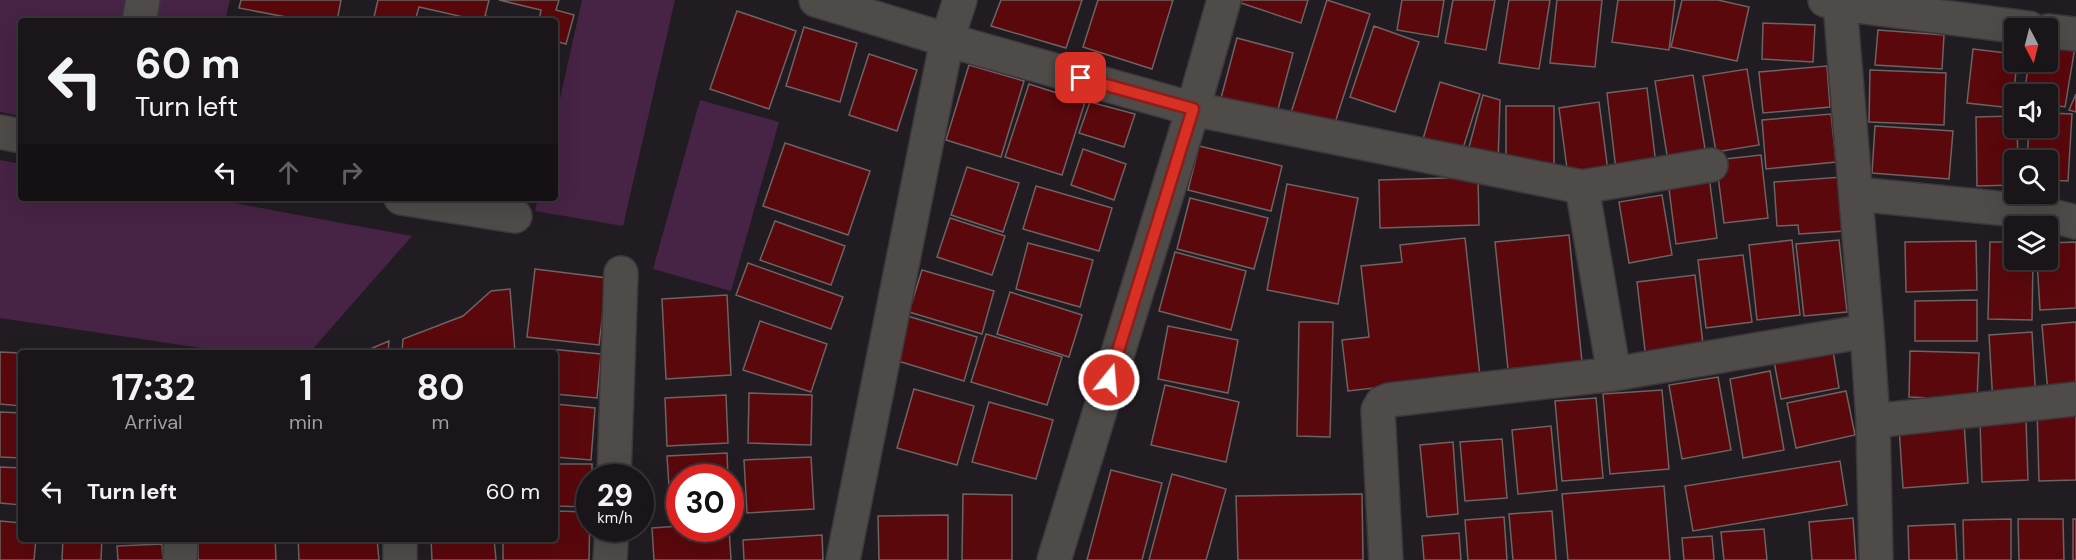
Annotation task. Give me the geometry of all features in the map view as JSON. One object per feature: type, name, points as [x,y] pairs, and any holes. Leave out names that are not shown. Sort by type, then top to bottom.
[{"type":"street","points":[[140,18],[143,0]]},
{"type":"street","points":[[816,0],[947,40],[1193,109],[1582,187],[1711,165]]},
{"type":"street","points":[[843,560],[947,40],[960,0]]},
{"type":"street","points":[[1054,560],[1193,109],[1224,0]]},
{"type":"street","points":[[1876,560],[1873,421],[1867,332],[1856,194],[1833,2],[1951,9],[2004,22]]},
{"type":"street","points":[[2058,32],[2076,34]]},
{"type":"street","points":[[0,132],[18,135]]},
{"type":"street","points":[[1582,187],[1614,374]]},
{"type":"street","points":[[1856,194],[2037,213],[2076,222]]},
{"type":"street","points":[[420,201],[515,216]]},
{"type":"street","points":[[614,464],[621,273]]},
{"type":"street","points":[[1386,560],[1378,410],[1382,403],[1389,400],[1614,374],[1867,332]]},
{"type":"street","points":[[1873,421],[2076,399]]},
{"type":"street","points":[[180,560],[181,542]]},
{"type":"street","points":[[400,542],[400,560]]},
{"type":"street","points":[[610,560],[611,542]]},
{"type":"shaded area","points":[[0,0],[230,0],[226,18],[18,18],[18,115],[0,112]]},
{"type":"shaded area","points":[[582,0],[675,0],[623,226],[535,211],[537,201],[558,201],[558,108]]},
{"type":"shaded area","points":[[700,100],[779,122],[731,291],[653,269]]},
{"type":"shaded area","points":[[0,160],[18,163],[18,201],[223,201],[412,236],[312,350],[215,350],[0,318]]},
{"type":"building","points":[[241,0],[341,0],[338,18],[291,18],[239,8]]},
{"type":"building","points":[[378,0],[489,0],[485,16],[494,18],[468,18],[419,7],[416,18],[374,17]]},
{"type":"building","points":[[499,0],[559,0],[556,10],[574,15],[566,44],[558,42],[558,18],[540,18],[541,10]]},
{"type":"building","points":[[1001,0],[1082,0],[1066,48],[991,26]]},
{"type":"building","points":[[1098,0],[1173,0],[1152,69],[1083,47]]},
{"type":"building","points":[[1242,0],[1308,0],[1301,23],[1241,3]]},
{"type":"building","points":[[1327,0],[1370,14],[1332,132],[1289,119]]},
{"type":"building","points":[[1402,0],[1444,0],[1438,37],[1397,30]]},
{"type":"building","points":[[1453,0],[1495,0],[1486,50],[1445,43]]},
{"type":"building","points":[[1509,0],[1550,0],[1539,69],[1499,63]]},
{"type":"building","points":[[1557,0],[1602,0],[1595,67],[1550,63]]},
{"type":"building","points":[[1618,0],[1675,0],[1669,50],[1612,42]]},
{"type":"building","points":[[1682,0],[1718,0],[1749,7],[1737,61],[1671,47]]},
{"type":"building","points":[[737,11],[796,31],[769,109],[710,89]]},
{"type":"building","points":[[1763,23],[1815,25],[1813,62],[1762,59]]},
{"type":"building","points":[[1374,26],[1419,42],[1395,112],[1350,97]]},
{"type":"building","points":[[804,27],[857,43],[840,102],[786,86]]},
{"type":"building","points":[[1878,30],[1944,35],[1942,69],[1875,65]]},
{"type":"building","points":[[1237,38],[1293,53],[1277,113],[1221,98]]},
{"type":"building","points":[[2058,44],[2075,47],[2065,107],[2058,106],[2058,84],[2026,84],[2027,72],[2058,72]]},
{"type":"building","points":[[1973,49],[2004,53],[2004,72],[2016,72],[2015,84],[2004,84],[2004,107],[1967,103]]},
{"type":"building","points":[[869,54],[917,70],[897,131],[849,115]]},
{"type":"building","points":[[969,65],[1024,81],[1001,157],[946,140]]},
{"type":"building","points":[[1827,66],[1830,107],[1763,113],[1759,72]]},
{"type":"building","points":[[1747,69],[1759,145],[1716,152],[1703,76]]},
{"type":"building","points":[[1870,70],[1946,73],[1944,125],[1869,122]]},
{"type":"building","points":[[1693,75],[1706,155],[1668,161],[1655,81]]},
{"type":"building","points":[[1440,82],[1480,94],[1459,161],[1420,149]]},
{"type":"building","points":[[1029,84],[1085,102],[1062,175],[1005,157]]},
{"type":"building","points":[[1647,88],[1656,165],[1616,170],[1607,93]]},
{"type":"building","points":[[2076,94],[2076,112],[2069,110]]},
{"type":"building","points":[[1483,95],[1500,100],[1498,163],[1465,162]]},
{"type":"building","points":[[1090,102],[1135,114],[1124,147],[1079,133]]},
{"type":"building","points":[[1599,102],[1608,171],[1568,176],[1559,108]]},
{"type":"building","points":[[1506,106],[1554,106],[1554,169],[1506,168]]},
{"type":"building","points":[[2058,113],[2072,114],[2068,181],[2058,180],[2058,150],[2028,150],[2028,138],[2058,138]]},
{"type":"building","points":[[1831,114],[1836,162],[1766,169],[1762,120]]},
{"type":"building","points":[[2004,116],[2004,138],[2017,138],[2018,150],[2004,150],[2004,185],[1977,186],[1976,117]]},
{"type":"building","points":[[1875,126],[1953,131],[1949,179],[1872,173]]},
{"type":"building","points":[[785,143],[870,171],[848,235],[763,206]]},
{"type":"building","points":[[1199,146],[1282,166],[1271,211],[1188,190]]},
{"type":"building","points":[[1083,149],[1126,164],[1114,200],[1071,185]]},
{"type":"building","points":[[1761,155],[1768,218],[1724,223],[1716,160]]},
{"type":"building","points":[[967,167],[1019,183],[1003,232],[951,215]]},
{"type":"building","points":[[1709,176],[1717,238],[1676,244],[1668,181]]},
{"type":"building","points":[[1478,177],[1479,225],[1380,228],[1379,180]]},
{"type":"building","points":[[1842,177],[1845,231],[1799,234],[1798,225],[1777,226],[1774,182]]},
{"type":"building","points":[[1287,184],[1358,198],[1338,304],[1267,290]]},
{"type":"building","points":[[1036,186],[1112,208],[1099,251],[1023,229]]},
{"type":"building","points":[[1662,195],[1672,255],[1629,263],[1619,202]]},
{"type":"building","points":[[1190,198],[1268,218],[1254,269],[1177,249]]},
{"type":"building","points":[[950,218],[1005,236],[992,275],[937,257]]},
{"type":"building","points":[[775,221],[845,246],[831,285],[760,260]]},
{"type":"building","points":[[1569,235],[1582,362],[1508,369],[1495,242]]},
{"type":"building","points":[[1465,238],[1480,376],[1348,391],[1342,340],[1369,337],[1361,266],[1402,262],[1400,245]]},
{"type":"building","points":[[1792,240],[1800,315],[1757,320],[1749,245]]},
{"type":"building","points":[[1839,240],[1847,312],[1804,316],[1796,244]]},
{"type":"building","points":[[1976,241],[1977,290],[1906,292],[1905,242]]},
{"type":"building","points":[[1990,242],[2004,242],[2004,270],[2033,270],[2032,320],[1988,319]]},
{"type":"building","points":[[2076,242],[2076,308],[2040,310],[2038,270],[2058,270],[2058,243]]},
{"type":"building","points":[[1028,243],[1093,260],[1080,307],[1016,289]]},
{"type":"building","points":[[1175,252],[1246,271],[1231,330],[1159,311]]},
{"type":"building","points":[[1743,255],[1752,322],[1706,328],[1698,260]]},
{"type":"building","points":[[748,263],[843,297],[831,329],[736,295]]},
{"type":"building","points":[[535,269],[607,278],[599,345],[527,337]]},
{"type":"building","points":[[922,270],[994,291],[982,334],[909,312]]},
{"type":"building","points":[[1695,275],[1704,353],[1646,359],[1637,282]]},
{"type":"building","points":[[510,289],[515,350],[402,350],[403,339],[463,316],[491,291]]},
{"type":"building","points":[[1010,292],[1082,315],[1069,357],[997,334]]},
{"type":"building","points":[[727,295],[731,375],[666,379],[662,299]]},
{"type":"building","points":[[1977,300],[1977,341],[1915,341],[1915,301]]},
{"type":"building","points":[[901,314],[977,337],[964,381],[888,358]]},
{"type":"building","points":[[760,321],[827,344],[811,392],[743,370]]},
{"type":"building","points":[[1299,322],[1333,322],[1330,437],[1297,436]]},
{"type":"building","points":[[2076,322],[2076,390],[2048,393],[2042,325]]},
{"type":"building","points":[[1168,326],[1238,340],[1228,393],[1158,379]]},
{"type":"building","points":[[2032,332],[2036,401],[1993,404],[1989,335]]},
{"type":"building","points":[[986,334],[1062,357],[1047,405],[971,382]]},
{"type":"building","points":[[389,341],[388,350],[368,350]]},
{"type":"building","points":[[550,349],[601,354],[597,398],[558,394],[558,350]]},
{"type":"building","points":[[1833,351],[1839,388],[1781,399],[1774,361]]},
{"type":"building","points":[[1910,351],[1979,353],[1977,400],[1909,397]]},
{"type":"building","points":[[0,352],[18,353],[18,406],[0,404]]},
{"type":"building","points":[[1770,371],[1784,450],[1743,458],[1730,379]]},
{"type":"building","points":[[1718,377],[1731,450],[1682,459],[1669,385]]},
{"type":"building","points":[[1165,385],[1239,402],[1226,462],[1151,445]]},
{"type":"building","points":[[914,389],[974,406],[957,465],[897,448]]},
{"type":"building","points":[[1662,390],[1669,469],[1610,474],[1603,394]]},
{"type":"building","points":[[1846,391],[1855,435],[1796,448],[1787,403]]},
{"type":"building","points":[[749,393],[812,395],[811,445],[748,443]]},
{"type":"building","points":[[726,395],[728,443],[667,446],[665,398]]},
{"type":"building","points":[[1596,398],[1603,478],[1562,481],[1555,401]]},
{"type":"building","points":[[989,402],[1053,420],[1036,479],[972,462]]},
{"type":"building","points":[[558,404],[595,408],[591,460],[558,457]]},
{"type":"building","points":[[2076,406],[2076,480],[2039,481],[2037,408]]},
{"type":"building","points":[[0,412],[18,413],[18,458],[0,457]]},
{"type":"building","points":[[2026,420],[2028,480],[1982,482],[1980,421]]},
{"type":"building","points":[[1964,422],[1968,483],[1903,488],[1899,427]]},
{"type":"building","points":[[1551,426],[1557,490],[1518,494],[1512,430]]},
{"type":"building","points":[[1502,439],[1507,498],[1465,501],[1460,442]]},
{"type":"building","points":[[1453,442],[1458,514],[1427,517],[1420,445]]},
{"type":"building","points":[[727,453],[727,464],[668,464],[667,456]]},
{"type":"building","points":[[811,457],[814,509],[747,513],[744,460]]},
{"type":"building","points":[[1840,461],[1847,505],[1693,531],[1685,486]]},
{"type":"building","points":[[558,464],[576,464],[576,507],[558,506]]},
{"type":"building","points":[[0,467],[18,468],[18,505],[0,503]]},
{"type":"building","points":[[1111,470],[1162,483],[1142,560],[1087,560]]},
{"type":"building","points":[[1172,474],[1226,489],[1206,560],[1149,560]]},
{"type":"building","points":[[1664,486],[1670,560],[1568,560],[1562,494]]},
{"type":"building","points":[[963,494],[1012,495],[1012,560],[962,560]]},
{"type":"building","points":[[1362,494],[1363,560],[1238,560],[1236,496]]},
{"type":"building","points":[[558,511],[576,512],[576,542],[589,542],[589,560],[503,560],[503,542],[558,542]]},
{"type":"building","points":[[1552,511],[1556,560],[1513,560],[1509,514]]},
{"type":"building","points":[[948,515],[948,560],[879,560],[878,516]]},
{"type":"building","points":[[1504,517],[1507,560],[1468,560],[1465,520]]},
{"type":"building","points":[[1853,518],[1856,560],[1812,560],[1809,522]]},
{"type":"building","points":[[2011,519],[2011,560],[1964,560],[1963,520]]},
{"type":"building","points":[[2018,519],[2063,519],[2064,560],[2019,560]]},
{"type":"building","points":[[2073,519],[2076,519],[2076,560],[2073,560]]},
{"type":"building","points":[[0,521],[18,523],[18,542],[36,542],[34,560],[0,560]]},
{"type":"building","points":[[1955,524],[1957,560],[1909,560],[1908,526]]},
{"type":"building","points":[[666,527],[666,542],[730,542],[731,560],[654,560],[654,528]]},
{"type":"building","points":[[1764,529],[1767,560],[1724,560],[1721,532]]},
{"type":"building","points":[[1459,533],[1461,560],[1424,560],[1422,536]]},
{"type":"building","points":[[822,535],[823,560],[744,560],[744,540]]},
{"type":"building","points":[[1712,536],[1714,560],[1684,560],[1682,538]]},
{"type":"building","points":[[63,542],[102,542],[101,560],[62,560]]},
{"type":"building","points":[[198,542],[275,542],[276,560],[198,560]]},
{"type":"building","points":[[298,542],[377,542],[379,560],[299,560]]},
{"type":"building","points":[[431,542],[494,542],[496,560],[432,560]]},
{"type":"building","points":[[162,544],[163,560],[118,560],[117,546]]},
{"type":"route","points":[[1081,78],[1193,109],[1109,380]]}]
